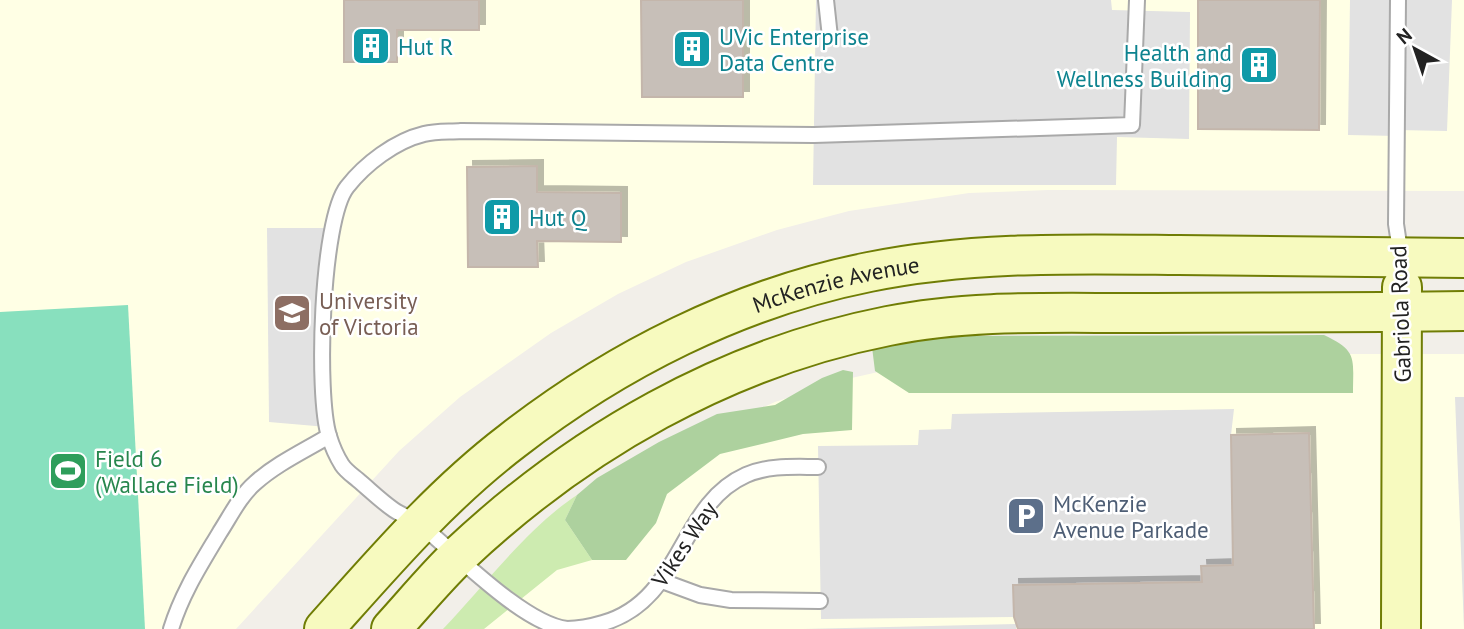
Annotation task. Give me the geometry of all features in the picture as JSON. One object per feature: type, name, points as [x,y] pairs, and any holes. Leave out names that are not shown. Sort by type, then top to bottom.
[{"type":"main road","name":"McKenzie Avenue","points":[[324,629],[420,524],[470,476],[510,442],[566,401],[620,368],[702,325],[822,283],[910,264],[1009,255],[1464,258]]},
{"type":"main road","name":"Gabriola Road","points":[[1401,257],[1401,629]]},
{"type":"main road","points":[[391,629],[456,557],[529,494],[605,440],[717,380],[836,338],[915,321],[997,313],[1464,311]]},
{"type":"lane","points":[[826,0],[830,37]]},
{"type":"lane","name":"Vikes Way","points":[[818,467],[770,467],[745,475],[720,491],[704,508],[675,562],[662,580],[621,624],[567,629],[540,621],[456,557],[420,524],[393,509],[343,468],[329,436],[321,379],[321,352],[332,228],[336,209],[345,189],[365,167],[392,148],[424,134],[461,131],[814,135],[1132,125],[1137,0]]},
{"type":"lane","name":"Gabriola Road","points":[[1398,0],[1396,224],[1401,257]]},
{"type":"lane","points":[[171,629],[179,602],[240,499],[255,483],[329,436]]},
{"type":"lane","points":[[662,580],[700,595],[731,600],[820,601]]},
{"type":"shaded area","name":"University of Victoria","points":[[0,0],[1464,0],[1464,191],[1048,190],[969,193],[849,211],[777,230],[686,262],[618,294],[551,333],[460,397],[399,451],[236,629],[0,629]]},
{"type":"shaded area","points":[[816,0],[1111,0],[1112,10],[1190,12],[1189,139],[1117,137],[1116,185],[813,185]]},
{"type":"shaded area","points":[[1350,0],[1452,0],[1447,131],[1397,130],[1397,136],[1348,135]]},
{"type":"shaded area","points":[[267,228],[332,228],[327,427],[269,422]]},
{"type":"shaded area","points":[[1021,354],[1464,354],[1464,629],[454,629],[527,554],[567,520],[702,434],[775,402],[847,379],[905,366]]},
{"type":"shaded area","points":[[1455,397],[1464,397],[1464,629]]},
{"type":"shaded area","name":"McKenzie Avenue Parkade","points":[[1234,409],[1231,435],[1233,565],[1202,566],[1202,582],[1014,585],[1014,617],[821,619],[818,446],[918,445],[919,430],[951,429],[952,414]]},
{"type":"shaded area","points":[[1016,624],[1016,629],[803,629]]},
{"type":"green space","name":"Field 6 (Wallace Field)","points":[[128,305],[145,629],[0,629],[0,312]]},
{"type":"green space","points":[[1324,335],[1343,346],[1351,357],[1353,393],[909,393],[875,371],[872,347],[951,336]]},
{"type":"green space","points":[[843,370],[853,372],[852,430],[803,434],[720,454],[667,494],[656,523],[626,560],[592,560],[565,520],[577,495],[597,478],[659,442],[717,414],[775,405],[822,378]]},
{"type":"green space","points":[[577,495],[565,520],[592,560],[557,570],[484,629],[443,629],[541,523]]},
{"type":"building","name":"Hut R","points":[[344,0],[479,0],[479,30],[397,30],[397,62],[344,62]]},
{"type":"building","name":"UVic Enterprise Data Centre","points":[[641,0],[743,0],[743,97],[642,97]]},
{"type":"building","name":"Health and Wellness Building","points":[[1198,0],[1320,0],[1319,130],[1198,129]]},
{"type":"building","name":"Hut Q","points":[[537,166],[537,192],[621,193],[621,242],[537,241],[538,267],[468,267],[467,167]]},
{"type":"building","points":[[1309,433],[1314,629],[1018,629],[1014,617],[1013,585],[1202,582],[1201,566],[1233,565],[1231,435]]},
{"type":"place","name":"Hut R","points":[[371,46]]},
{"type":"place","name":"UVic Enterprise Data Centre","points":[[692,49]]},
{"type":"place","name":"Health and Wellness Building","points":[[1259,65]]},
{"type":"place","name":"Hut Q","points":[[502,217]]},
{"type":"place","name":"University of Victoria","points":[[292,313]]},
{"type":"place","name":"Field 6 (Wallace Field)","points":[[68,471]]},
{"type":"place","name":"McKenzie Avenue Parkade","points":[[1026,516]]}]
